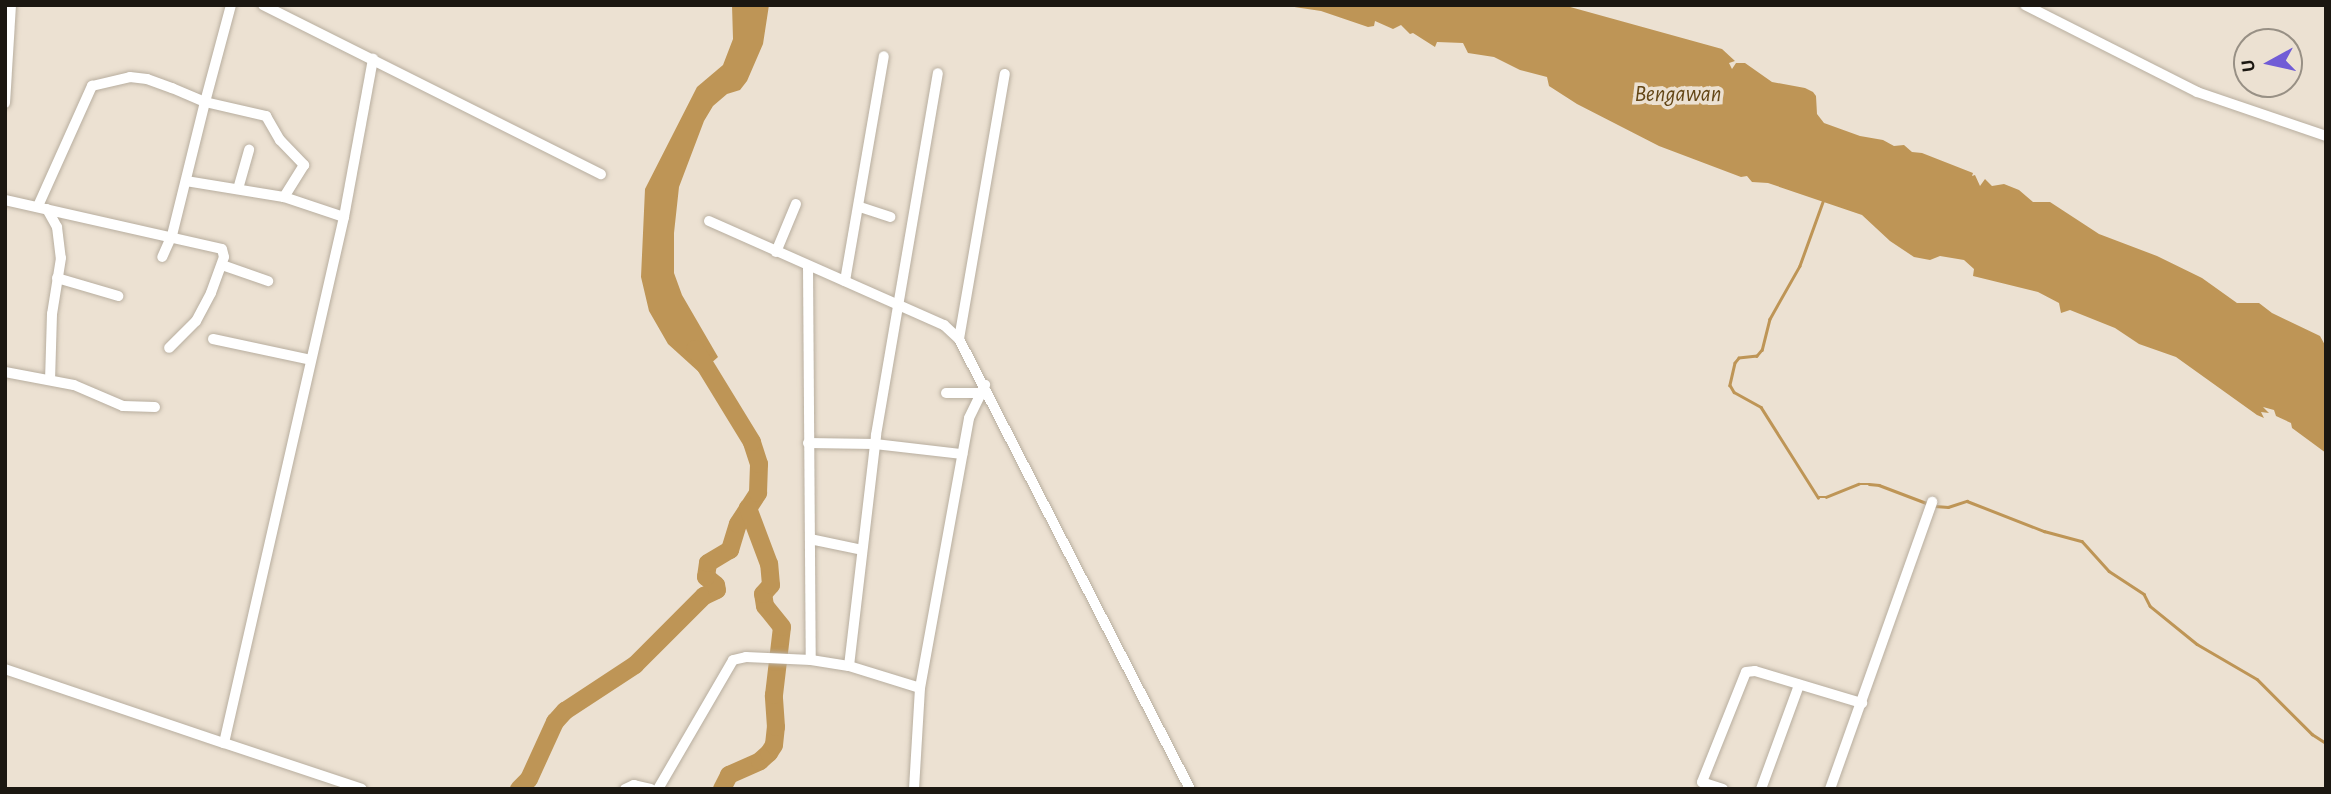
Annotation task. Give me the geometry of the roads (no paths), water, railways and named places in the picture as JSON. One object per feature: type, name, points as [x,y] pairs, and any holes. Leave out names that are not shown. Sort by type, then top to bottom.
[{"type":"street","points":[[5,103],[11,5]]},
{"type":"street","points":[[162,257],[172,235],[231,5]]},
{"type":"street","points":[[263,5],[601,174]]},
{"type":"street","points":[[2025,5],[2197,92],[2326,136]]},
{"type":"street","points":[[845,281],[860,207],[884,56]]},
{"type":"street","points":[[224,743],[344,217],[373,59]]},
{"type":"street","points":[[849,666],[875,444],[938,73]]},
{"type":"street","points":[[959,339],[1005,74]]},
{"type":"street","points":[[42,207],[92,86],[130,77],[147,79],[205,102],[266,116],[280,140],[304,165],[284,197]]},
{"type":"street","points":[[238,189],[249,150]]},
{"type":"street","points":[[186,181],[284,197],[344,217]]},
{"type":"street","points":[[5,200],[172,235],[222,249],[222,265],[196,321],[169,348]]},
{"type":"street","points":[[776,252],[796,204]]},
{"type":"street","points":[[42,207],[61,242],[52,314],[50,380]]},
{"type":"street","points":[[860,207],[890,217]]},
{"type":"street","points":[[709,222],[944,326],[959,339],[982,389],[1190,789]]},
{"type":"street","points":[[222,265],[268,281]]},
{"type":"street","points":[[808,266],[811,660]]},
{"type":"street","points":[[58,278],[118,296]]},
{"type":"street","points":[[213,338],[311,360]]},
{"type":"street","points":[[5,372],[50,380],[104,395],[123,406],[155,407]]},
{"type":"street","points":[[946,393],[982,389]]},
{"type":"street","points":[[914,789],[920,688],[969,418],[982,389]]},
{"type":"street","points":[[808,443],[875,444],[962,454]]},
{"type":"street","points":[[1830,789],[1933,502]]},
{"type":"street","points":[[810,539],[862,550]]},
{"type":"street","points":[[658,789],[729,663],[746,657],[811,660],[849,666],[920,688]]},
{"type":"street","points":[[5,669],[362,789]]},
{"type":"street","points":[[1723,789],[1701,785],[1742,675],[1755,671],[1862,703]]},
{"type":"street","points":[[1762,789],[1799,685]]},
{"type":"street","points":[[625,789],[634,785],[651,789]]},
{"type":"water","points":[[732,5],[769,5],[763,44],[747,81],[740,90],[727,94],[713,106],[704,121],[679,187],[674,233],[674,273],[682,295],[718,357],[700,373],[668,344],[649,311],[641,277],[645,189],[697,87],[723,65],[733,39]]},
{"type":"water","name":"Bengawan","points":[[1281,5],[1563,5],[1722,49],[1735,61],[1729,63],[1732,69],[1736,63],[1745,63],[1772,82],[1813,92],[1816,96],[1817,114],[1824,123],[1860,136],[1883,140],[1894,146],[1904,145],[1912,152],[1922,153],[1973,173],[1972,176],[1975,175],[1980,186],[1985,179],[1992,186],[2004,184],[2019,190],[2033,202],[2050,202],[2099,234],[2157,256],[2202,278],[2237,303],[2259,303],[2272,313],[2320,336],[2326,347],[2326,453],[2292,428],[2291,423],[2276,416],[2274,410],[2263,407],[2269,413],[2261,412],[2264,418],[2257,415],[2176,357],[2139,344],[2115,328],[2070,310],[2061,313],[2059,303],[2038,292],[1973,276],[1974,269],[1964,260],[1940,256],[1930,260],[1914,257],[1890,241],[1862,215],[1768,183],[1752,182],[1747,176],[1741,177],[1659,146],[1577,104],[1549,86],[1547,77],[1520,70],[1494,57],[1468,53],[1463,43],[1437,42],[1435,47],[1413,33],[1410,34],[1401,25],[1393,29],[1375,21],[1374,26],[1368,27],[1321,11]]},
{"type":"waterway","points":[[1823,202],[1800,266],[1770,319],[1762,350],[1757,356],[1739,358],[1735,363],[1730,385],[1734,392],[1761,407],[1818,497],[1826,497],[1859,484],[1869,484],[1879,485],[1929,504]]},
{"type":"waterway","points":[[519,789],[529,779],[555,722],[565,711],[635,665],[704,596],[717,590],[716,585],[706,577],[708,563],[730,550],[738,524],[758,493],[759,464],[752,442],[695,349]]},
{"type":"waterway","points":[[1935,506],[1948,507],[1967,501],[2044,531],[2082,541],[2109,571],[2144,594],[2150,606],[2197,644],[2257,679],[2312,734],[2326,743]]},
{"type":"waterway","points":[[722,789],[729,775],[760,761],[769,753],[774,745],[776,727],[774,695],[782,627],[765,606],[763,594],[771,585],[769,564],[748,508]]}]
